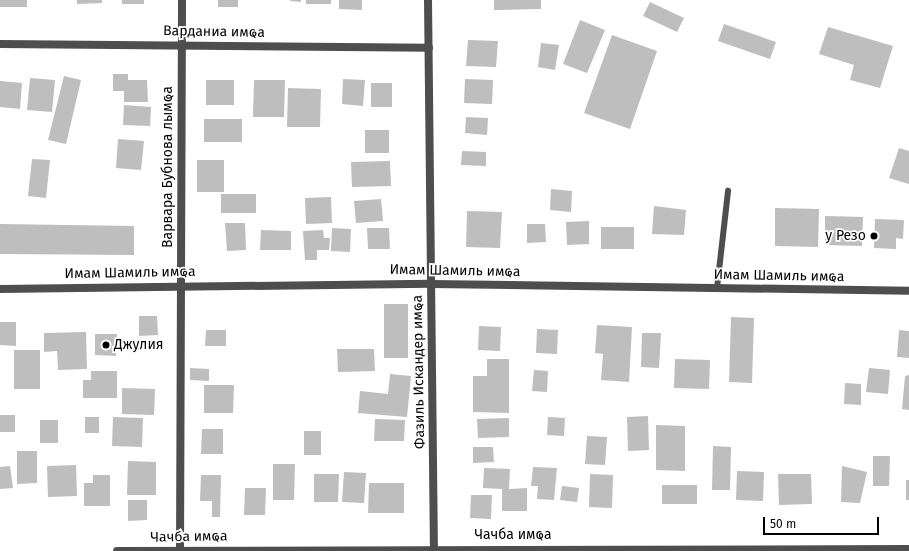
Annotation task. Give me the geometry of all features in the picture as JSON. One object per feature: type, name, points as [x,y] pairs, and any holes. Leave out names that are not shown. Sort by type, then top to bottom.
[{"type":"street","name":"Варвара Бубнова лымҩа","points":[[180,551],[182,0]]},
{"type":"street","name":"Фазиль Искандер имҩа","points":[[428,0],[434,550]]},
{"type":"street","name":"Варданиа имҩа","points":[[0,44],[182,44],[429,48]]},
{"type":"street","name":"Имам Шамиль имҩа","points":[[0,289],[181,284],[431,284],[909,291]]},
{"type":"street","name":"Чачба имҩа","points":[[117,551],[909,550]]},
{"type":"lane","points":[[717,288],[728,192]]},
{"type":"building","points":[[0,0],[27,0],[27,7],[0,7]]},
{"type":"building","points":[[77,0],[102,0],[102,3],[77,4]]},
{"type":"building","points":[[122,0],[144,0],[144,4],[122,4]]},
{"type":"building","points":[[218,0],[238,0],[238,7],[218,7]]},
{"type":"building","points":[[301,0],[301,2],[290,1]]},
{"type":"building","points":[[306,0],[331,0],[331,4],[306,4]]},
{"type":"building","points":[[339,0],[362,0],[362,10],[339,9]]},
{"type":"building","points":[[494,0],[541,0],[541,9],[494,10]]},
{"type":"building","points":[[650,2],[684,18],[677,32],[643,16]]},
{"type":"building","points":[[580,20],[605,30],[587,73],[563,64]]},
{"type":"building","points":[[724,24],[776,42],[770,59],[718,41]]},
{"type":"building","points":[[828,27],[893,46],[880,88],[850,80],[854,65],[819,54]]},
{"type":"building","points":[[612,35],[657,51],[630,129],[584,113]]},
{"type":"building","points":[[468,40],[498,41],[496,67],[466,66]]},
{"type":"building","points":[[541,43],[559,45],[555,70],[538,67]]},
{"type":"building","points":[[113,74],[128,74],[128,80],[147,80],[148,102],[124,102],[124,91],[113,91]]},
{"type":"building","points":[[64,76],[81,80],[66,144],[48,140]]},
{"type":"building","points":[[30,78],[55,80],[52,112],[27,110]]},
{"type":"building","points":[[343,79],[365,80],[363,106],[342,104]]},
{"type":"building","points":[[465,79],[493,80],[492,104],[464,103]]},
{"type":"building","points":[[206,80],[234,80],[234,105],[206,105]]},
{"type":"building","points":[[254,80],[285,80],[284,117],[253,117]]},
{"type":"building","points":[[0,81],[22,83],[20,109],[0,107]]},
{"type":"building","points":[[371,83],[392,83],[392,107],[371,107]]},
{"type":"building","points":[[288,88],[321,89],[320,127],[287,127]]},
{"type":"building","points":[[124,105],[151,107],[150,126],[123,125]]},
{"type":"building","points":[[466,117],[488,118],[487,135],[465,133]]},
{"type":"building","points":[[204,119],[242,119],[242,142],[204,142]]},
{"type":"building","points":[[365,130],[389,130],[389,153],[365,153]]},
{"type":"building","points":[[118,139],[144,141],[141,170],[116,168]]},
{"type":"building","points":[[899,148],[909,151],[909,184],[889,178]]},
{"type":"building","points":[[462,151],[486,152],[486,166],[461,165]]},
{"type":"building","points":[[32,159],[50,160],[46,198],[28,196]]},
{"type":"building","points":[[197,160],[224,160],[224,192],[197,192]]},
{"type":"building","points":[[390,161],[391,186],[352,187],[351,162]]},
{"type":"building","points":[[551,189],[572,191],[571,212],[550,210]]},
{"type":"building","points":[[221,194],[256,194],[256,213],[221,213]]},
{"type":"building","points":[[331,197],[332,223],[306,224],[305,198]]},
{"type":"building","points":[[381,199],[383,221],[356,223],[354,201]]},
{"type":"building","points":[[654,206],[686,210],[684,235],[652,234]]},
{"type":"building","points":[[775,208],[819,209],[818,247],[775,246]]},
{"type":"building","points":[[467,211],[502,212],[500,248],[466,247]]},
{"type":"building","points":[[825,216],[863,217],[862,246],[825,245]]},
{"type":"building","points":[[875,219],[904,220],[903,239],[896,238],[896,249],[874,248]]},
{"type":"building","points":[[589,221],[589,244],[567,245],[566,222]]},
{"type":"building","points":[[225,223],[245,223],[246,250],[227,251]]},
{"type":"building","points":[[0,224],[134,226],[134,255],[0,254]]},
{"type":"building","points":[[527,224],[545,224],[546,242],[527,243]]},
{"type":"building","points":[[601,227],[634,227],[634,249],[601,249]]},
{"type":"building","points":[[332,228],[351,229],[350,252],[331,251]]},
{"type":"building","points":[[367,228],[389,228],[390,249],[368,249]]},
{"type":"building","points":[[261,230],[291,231],[291,250],[260,250]]},
{"type":"building","points":[[323,230],[324,238],[330,238],[329,250],[317,250],[317,260],[305,260],[303,231]]},
{"type":"building","points":[[384,304],[408,304],[408,358],[384,358]]},
{"type":"building","points":[[139,316],[157,316],[158,335],[139,336]]},
{"type":"building","points":[[731,317],[754,318],[752,383],[729,382]]},
{"type":"building","points":[[0,322],[16,322],[16,346],[0,345]]},
{"type":"building","points":[[597,325],[632,327],[629,382],[601,380],[603,354],[595,353]]},
{"type":"building","points":[[479,326],[501,327],[500,351],[478,350]]},
{"type":"building","points":[[537,329],[558,330],[557,354],[536,353]]},
{"type":"building","points":[[206,330],[226,330],[226,346],[205,346]]},
{"type":"building","points":[[899,330],[909,331],[909,358],[897,357]]},
{"type":"building","points":[[86,332],[87,369],[58,370],[57,351],[44,352],[44,333]]},
{"type":"building","points":[[642,333],[661,333],[659,368],[641,367]]},
{"type":"building","name":"Джулия","points":[[95,334],[117,334],[116,356],[95,355]]},
{"type":"building","points":[[337,349],[374,349],[375,371],[338,372]]},
{"type":"building","points":[[14,350],[40,350],[40,389],[14,389]]},
{"type":"building","points":[[487,359],[509,359],[509,413],[473,412],[473,376],[487,376]]},
{"type":"building","points":[[675,359],[710,360],[709,389],[674,388]]},
{"type":"building","points":[[190,368],[209,369],[209,381],[190,380]]},
{"type":"building","points":[[869,368],[890,370],[888,394],[866,392]]},
{"type":"building","points":[[534,370],[548,371],[547,392],[532,391]]},
{"type":"building","points":[[91,371],[117,371],[117,398],[83,398],[83,380],[91,380]]},
{"type":"building","points":[[390,374],[411,376],[407,417],[358,413],[360,391],[388,394]]},
{"type":"building","points":[[909,375],[909,410],[902,409],[905,376]]},
{"type":"building","points":[[845,383],[861,384],[861,405],[844,404]]},
{"type":"building","points":[[204,385],[234,385],[233,413],[204,413]]},
{"type":"building","points":[[122,388],[155,389],[154,415],[122,414]]},
{"type":"building","points":[[0,415],[15,415],[15,432],[0,432]]},
{"type":"building","points":[[648,416],[649,450],[628,451],[627,417]]},
{"type":"building","points":[[85,417],[99,417],[99,433],[85,433]]},
{"type":"building","points":[[113,417],[143,418],[142,447],[112,446]]},
{"type":"building","points":[[548,417],[565,418],[564,436],[547,435]]},
{"type":"building","points":[[509,418],[509,437],[478,438],[477,419]]},
{"type":"building","points":[[375,419],[405,420],[404,441],[374,441]]},
{"type":"building","points":[[40,420],[58,420],[58,443],[40,443]]},
{"type":"building","points":[[656,425],[685,426],[685,471],[656,470]]},
{"type":"building","points":[[202,429],[223,429],[223,454],[201,454]]},
{"type":"building","points":[[304,431],[321,431],[321,455],[304,455]]},
{"type":"building","points":[[587,436],[607,437],[605,465],[585,464]]},
{"type":"building","points":[[713,446],[731,447],[730,490],[712,490]]},
{"type":"building","points":[[473,447],[493,447],[494,462],[473,463]]},
{"type":"building","points":[[17,451],[37,451],[37,483],[17,484]]},
{"type":"building","points":[[873,456],[890,456],[889,486],[873,486]]},
{"type":"building","points":[[128,461],[156,462],[156,495],[127,495]]},
{"type":"building","points":[[273,464],[295,464],[294,500],[273,500]]},
{"type":"building","points":[[76,465],[77,496],[48,497],[47,466]]},
{"type":"building","points":[[10,466],[13,488],[0,489],[0,467]]},
{"type":"building","points":[[842,466],[867,472],[860,503],[841,502]]},
{"type":"building","points":[[533,467],[557,468],[554,500],[537,499],[538,486],[531,486]]},
{"type":"building","points":[[484,468],[510,469],[509,489],[527,488],[527,511],[502,511],[502,489],[483,488]]},
{"type":"building","points":[[737,471],[764,472],[763,501],[736,500]]},
{"type":"building","points":[[344,472],[366,473],[364,503],[342,502]]},
{"type":"building","points":[[314,474],[339,474],[338,502],[314,502]]},
{"type":"building","points":[[590,474],[613,475],[612,508],[589,507]]},
{"type":"building","points":[[778,474],[811,474],[812,504],[779,505]]},
{"type":"building","points":[[93,475],[110,475],[110,506],[84,506],[84,483],[93,483]]},
{"type":"building","points":[[201,475],[221,475],[220,517],[212,517],[212,501],[200,501]]},
{"type":"building","points":[[906,480],[909,480],[909,500],[906,500]]},
{"type":"building","points":[[369,483],[404,483],[404,513],[368,513]]},
{"type":"building","points":[[662,485],[697,485],[697,504],[662,504]]},
{"type":"building","points":[[562,486],[579,488],[577,502],[560,500]]},
{"type":"building","points":[[245,488],[266,488],[265,515],[244,515]]},
{"type":"building","points":[[471,495],[492,495],[491,519],[470,518]]},
{"type":"building","points":[[128,500],[147,500],[147,520],[128,521]]},
{"type":"place","name":"у Резо","points":[[874,236]]},
{"type":"place","name":"Джулия","points":[[106,345]]}]
